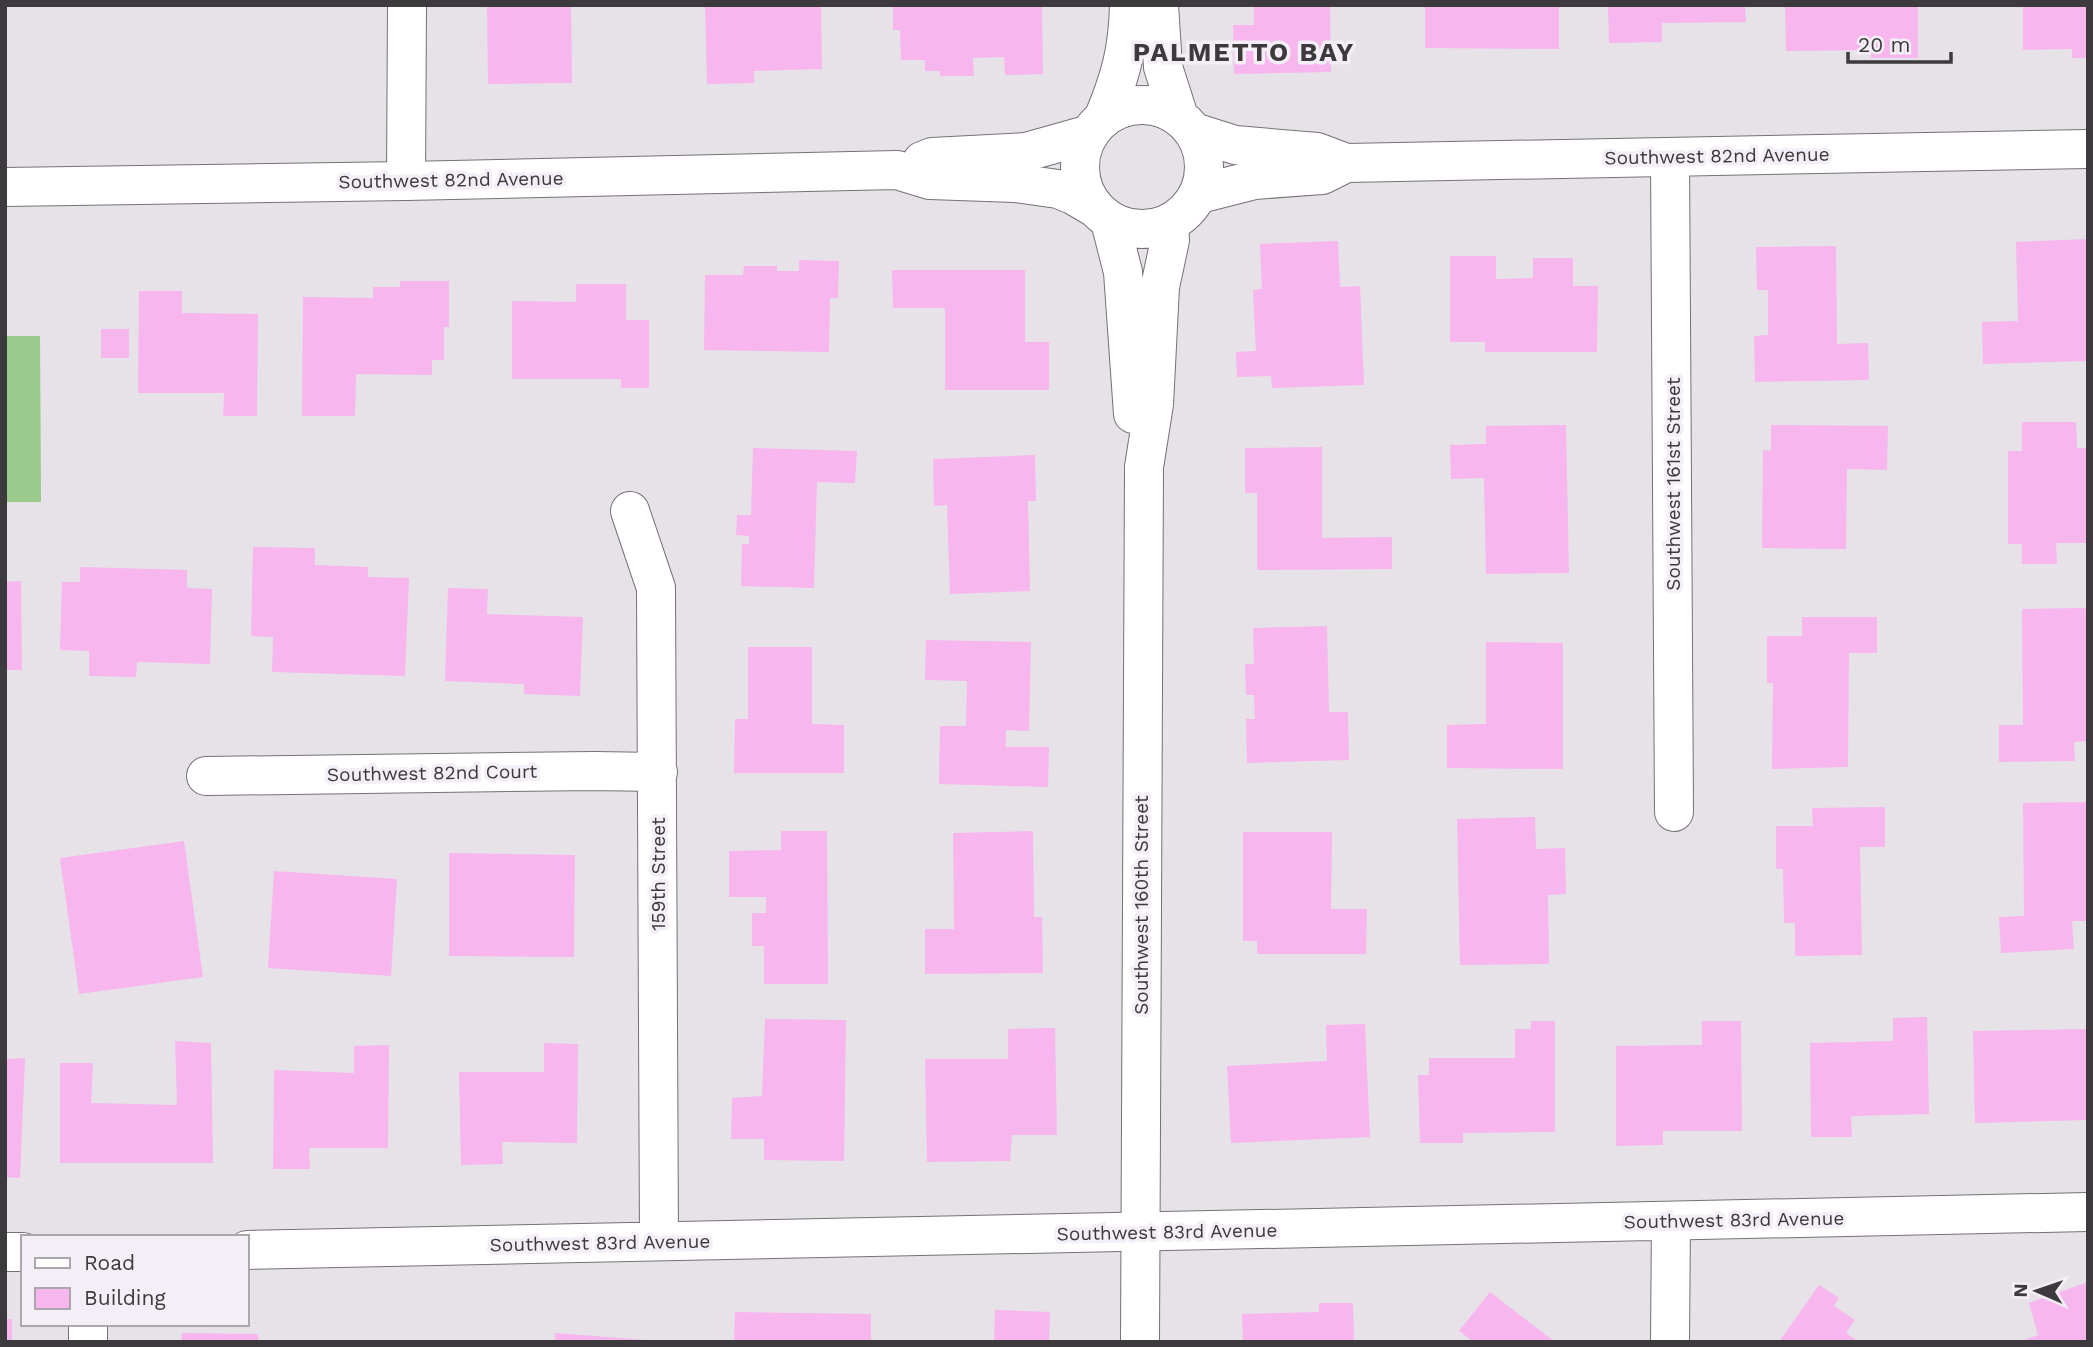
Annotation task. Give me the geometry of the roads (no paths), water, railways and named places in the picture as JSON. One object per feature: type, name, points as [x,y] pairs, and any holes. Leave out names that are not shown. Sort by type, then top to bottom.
[{"type":"street","points":[[406,181],[407,5]]},
{"type":"street","points":[[1129,5],[1122,71],[1082,153],[1080,172],[1085,191],[1103,215],[1139,230],[1169,224],[1186,212],[1203,184],[1205,163],[1203,152],[1186,125],[1163,67],[1159,5]]},
{"type":"street","points":[[1096,127],[1119,109],[1139,105],[1160,107],[1186,125]]},
{"type":"street","name":"Southwest 82nd Avenue","points":[[1186,125],[1235,145],[1317,152],[1346,163],[2088,149]]},
{"type":"street","name":"Southwest 82nd Avenue","points":[[897,170],[932,157],[1026,152],[1096,127]]},
{"type":"street","name":"Southwest 161st Street","points":[[1670,157],[1674,812]]},
{"type":"street","name":"Southwest 82nd Avenue","points":[[1199,194],[1254,180],[1322,176],[1346,163]]},
{"type":"street","name":"Southwest 82nd Avenue","points":[[5,187],[897,170],[930,180],[1015,183],[1058,190],[1073,195],[1103,215]]},
{"type":"street","name":"Southwest 160th Street","points":[[1103,215],[1124,272],[1132,407],[1144,467]]},
{"type":"street","name":"Southwest 160th Street","points":[[1140,1342],[1144,467],[1154,404],[1160,288],[1170,240],[1169,224]]},
{"type":"street","name":"159th Street","points":[[630,511],[656,588],[659,1241]]},
{"type":"street","name":"Southwest 82nd Court","points":[[206,776],[658,772]]},
{"type":"street","name":"Southwest 83rd Avenue","points":[[248,1250],[2088,1212]]},
{"type":"street","points":[[1670,1342],[1671,1222]]},
{"type":"district","name":"PALMETTO BAY","points":[[1244,52]]}]
